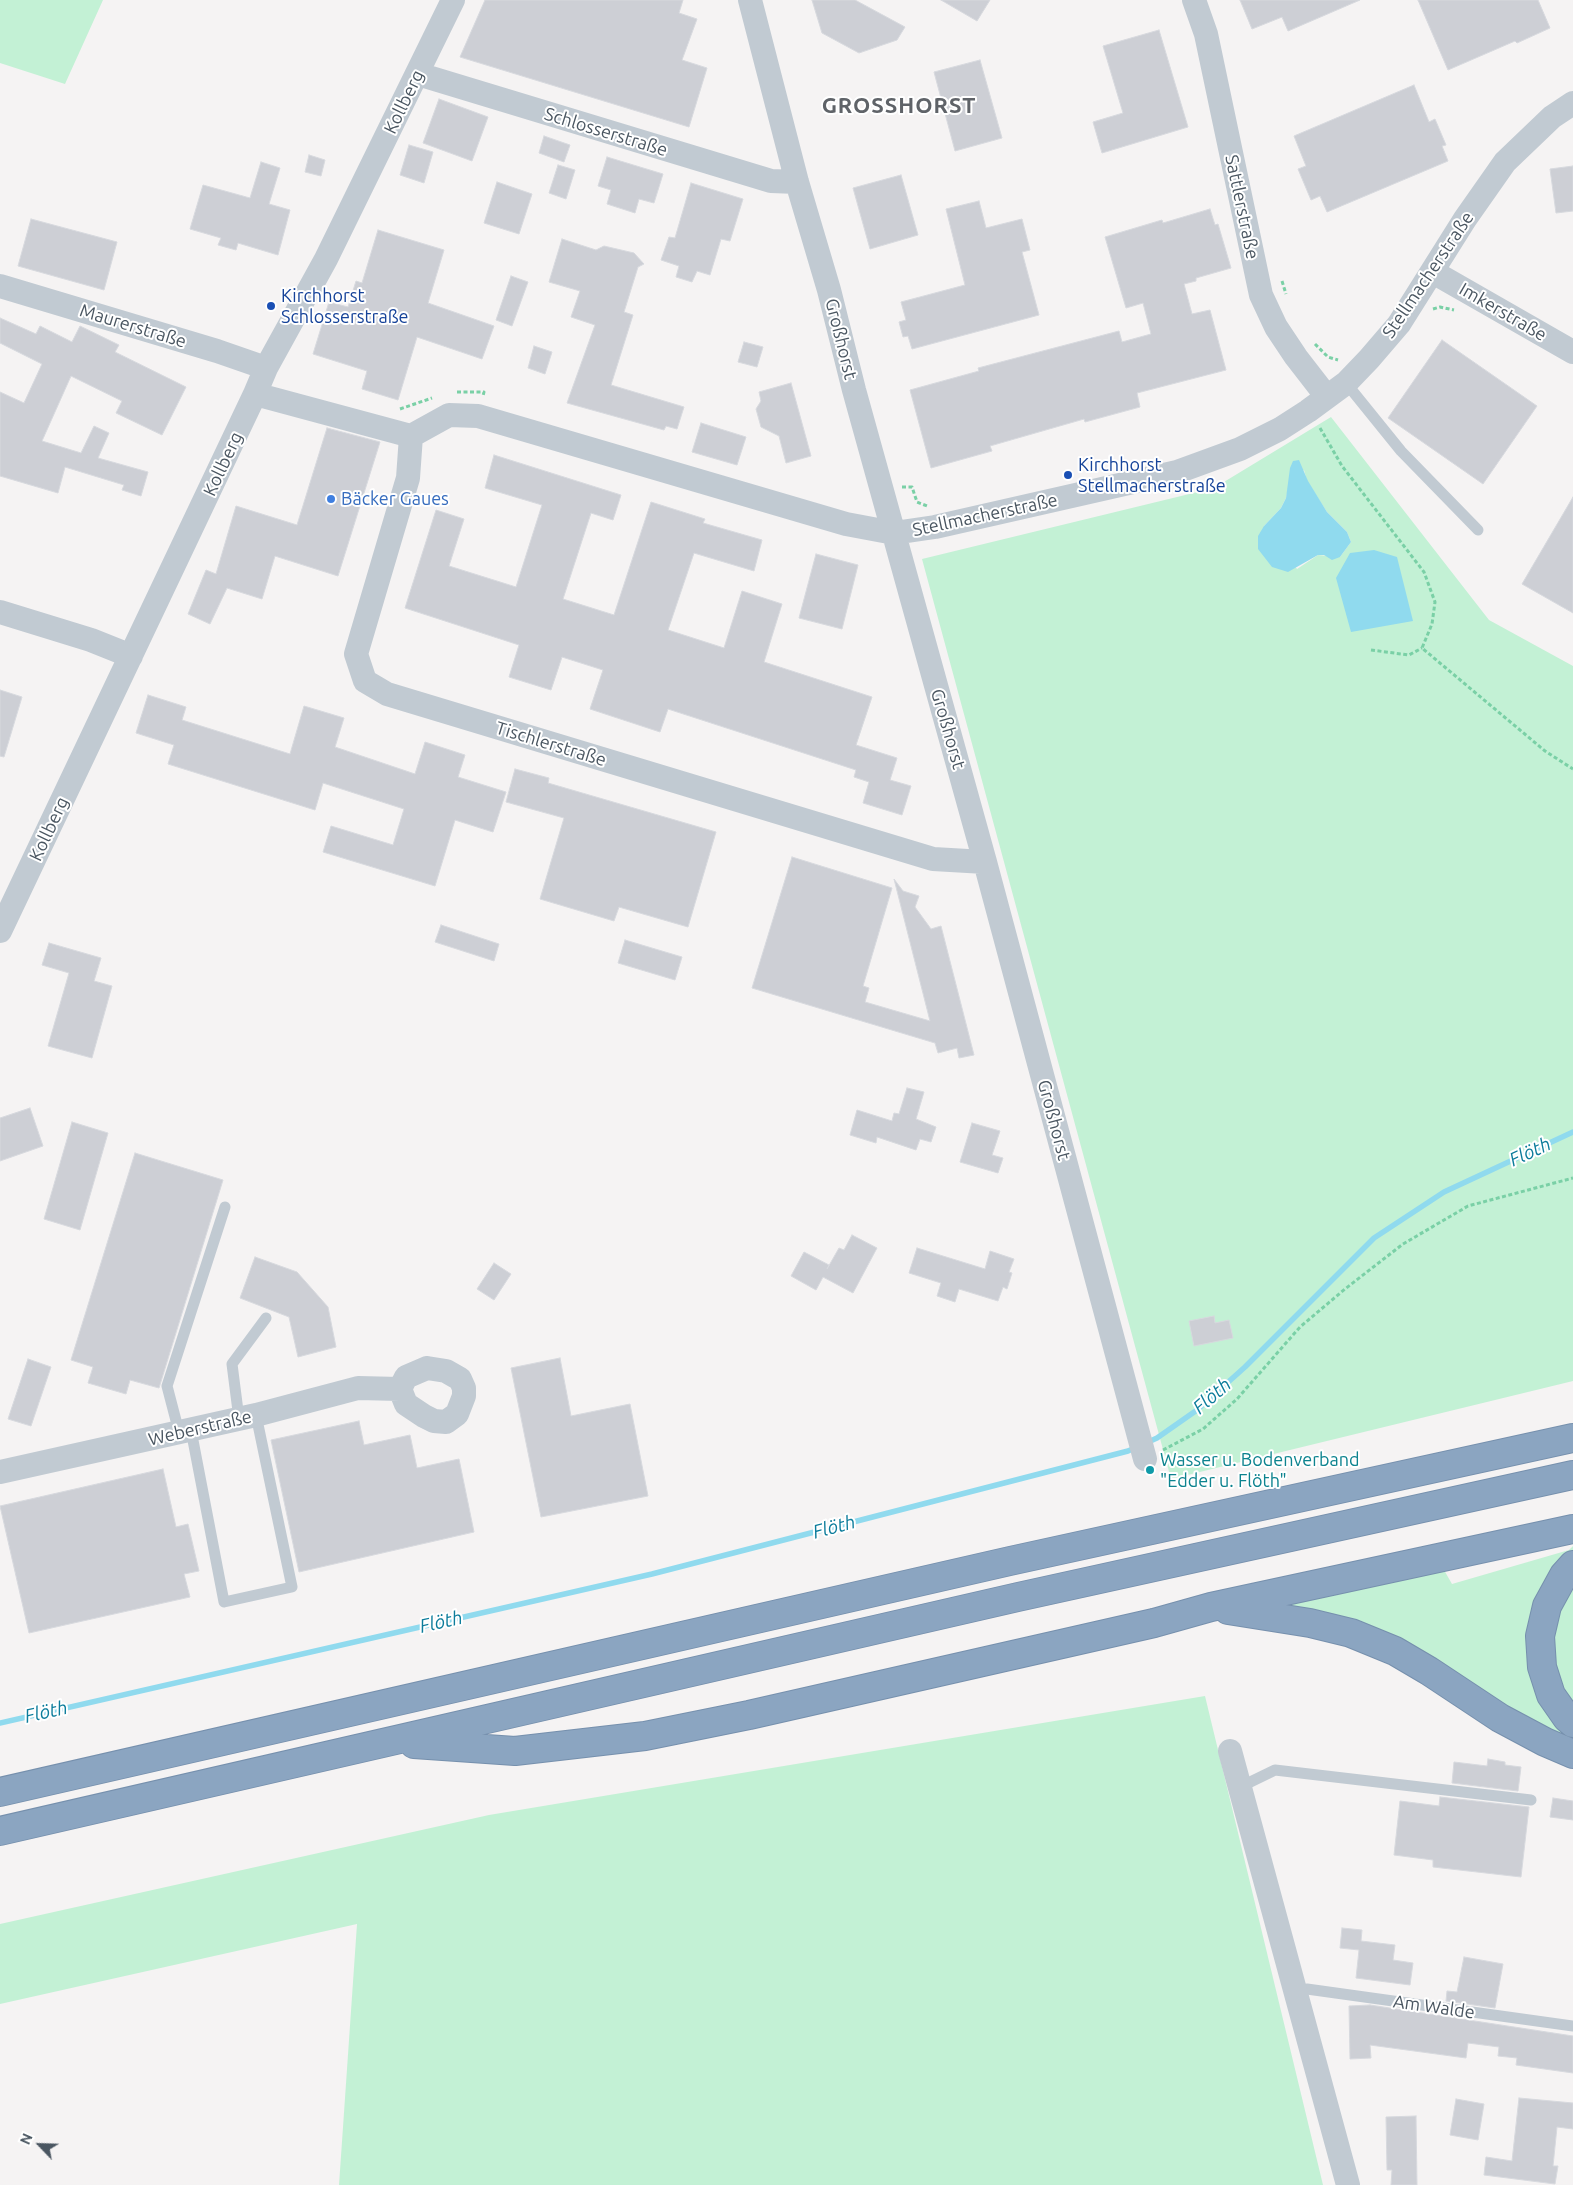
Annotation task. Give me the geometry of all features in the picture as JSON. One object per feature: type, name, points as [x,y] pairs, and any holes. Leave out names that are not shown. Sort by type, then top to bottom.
[{"type":"highway","points":[[0,1792],[1010,1561],[1573,1438]]},
{"type":"highway","points":[[0,1831],[1018,1597],[1573,1475]]},
{"type":"highway","points":[[382,1742],[515,1750],[645,1736],[759,1713],[1154,1622],[1211,1607],[1573,1529]]},
{"type":"highway","points":[[1573,1565],[1564,1576],[1547,1606],[1540,1636],[1542,1667],[1550,1695],[1573,1723]]},
{"type":"highway","points":[[1211,1607],[1310,1622],[1351,1633],[1395,1651],[1500,1718],[1545,1742],[1573,1754]]},
{"type":"street","name":"Kollberg","points":[[0,931],[266,368],[326,259],[453,0]]},
{"type":"street","name":"Großhorst","points":[[750,0],[797,182],[829,290],[882,492],[985,862],[1145,1457]]},
{"type":"street","name":"Sattlerstraße","points":[[1194,0],[1206,34],[1261,295],[1276,327],[1322,391]]},
{"type":"street","name":"Schlosserstraße","points":[[418,74],[771,181],[797,182]]},
{"type":"street","name":"Stellmacherstraße","points":[[894,533],[935,527],[1177,472],[1240,449],[1280,429],[1308,411],[1322,391],[1343,372],[1370,359],[1399,324],[1433,272],[1464,219],[1505,162],[1552,117],[1573,103]]},
{"type":"street","name":"Imkerstraße","points":[[1433,272],[1573,352]]},
{"type":"street","name":"Maurerstraße","points":[[0,286],[217,351],[266,368]]},
{"type":"street","points":[[255,394],[411,436],[449,414],[478,416],[846,524],[894,533]]},
{"type":"street","name":"Tischlerstraße","points":[[411,436],[408,478],[356,654],[365,680],[386,694],[933,859],[985,862]]},
{"type":"street","points":[[0,612],[91,640],[131,656]]},
{"type":"street","name":"Weberstraße","points":[[0,1472],[247,1417],[358,1388],[400,1389]]},
{"type":"street","points":[[1230,1751],[1348,2185]]},
{"type":"lane","points":[[1343,372],[1401,451],[1478,530]]},
{"type":"lane","points":[[225,1206],[167,1386],[185,1431],[224,1602],[292,1587],[232,1364],[266,1318]]},
{"type":"lane","points":[[1240,1787],[1276,1770],[1531,1800]]},
{"type":"lane","name":"Am Walde","points":[[1296,1993],[1307,1989],[1573,2026]]},
{"type":"path","points":[[1281,276],[1288,303]]},
{"type":"path","points":[[1427,311],[1440,307],[1456,311]]},
{"type":"path","points":[[1310,339],[1343,372],[1322,391]]},
{"type":"path","points":[[450,392],[484,392],[478,416]]},
{"type":"path","points":[[394,410],[433,398]]},
{"type":"path","points":[[1308,411],[1342,466],[1424,572],[1435,602],[1432,624],[1422,648],[1409,655],[1371,650]]},
{"type":"path","points":[[882,492],[900,487],[912,487],[917,502],[931,507]]},
{"type":"path","points":[[1422,648],[1545,751],[1573,769]]},
{"type":"path","points":[[1145,1457],[1203,1430],[1237,1399],[1300,1327],[1403,1244],[1468,1206],[1573,1178]]},
{"type":"green space","points":[[0,0],[103,0],[65,84],[0,63]]},
{"type":"green space","points":[[1331,417],[1489,620],[1573,666],[1573,1381],[1171,1479],[922,559],[1214,488]],"holes":[[[1304,470],[1307,481],[1327,512],[1347,532],[1351,542],[1340,557],[1318,555],[1297,569],[1264,526],[1281,508],[1286,498],[1289,484]]]},
{"type":"green space","points":[[1573,1546],[1573,1552],[1555,1568],[1537,1601],[1573,1742],[1282,1606],[1444,1570],[1452,1584],[1569,1550]]},
{"type":"green space","points":[[1573,1585],[1573,1706],[1562,1689],[1555,1666],[1554,1637],[1559,1610]]},
{"type":"green space","points":[[1205,1696],[1323,2185],[339,2185],[357,1924],[0,2004],[0,1924],[489,1815]]},
{"type":"water","points":[[1299,460],[1308,481],[1327,512],[1347,532],[1351,542],[1340,557],[1332,560],[1324,555],[1318,555],[1288,572],[1272,567],[1258,549],[1258,536],[1264,526],[1281,508],[1286,498],[1290,468],[1293,461]]},
{"type":"water","points":[[1374,550],[1397,557],[1413,621],[1351,632],[1336,578],[1350,553]]},
{"type":"building","points":[[485,0],[683,0],[679,13],[697,19],[682,60],[707,68],[689,127],[460,57]]},
{"type":"building","points":[[812,0],[855,0],[905,27],[897,40],[859,53],[822,33]]},
{"type":"building","points":[[941,0],[990,0],[977,21]]},
{"type":"building","points":[[1240,0],[1360,0],[1288,31],[1282,17],[1252,29]]},
{"type":"building","points":[[1418,0],[1538,0],[1550,28],[1448,70]]},
{"type":"building","points":[[1159,30],[1188,127],[1102,153],[1093,122],[1123,113],[1103,46]]},
{"type":"building","points":[[980,60],[1002,138],[955,151],[934,72]]},
{"type":"building","points":[[1414,85],[1429,122],[1435,119],[1446,145],[1442,146],[1448,161],[1327,212],[1320,196],[1311,200],[1298,169],[1306,166],[1294,136]]},
{"type":"building","points":[[439,99],[488,117],[472,161],[423,143]]},
{"type":"building","points":[[544,136],[570,145],[564,162],[539,153]]},
{"type":"building","points":[[409,145],[433,152],[424,183],[400,175]]},
{"type":"building","points":[[309,155],[325,160],[321,176],[305,172]]},
{"type":"building","points":[[607,157],[663,174],[654,203],[639,199],[635,213],[607,204],[611,190],[598,186]]},
{"type":"building","points":[[261,162],[280,168],[269,204],[290,210],[278,255],[238,243],[236,250],[218,245],[221,238],[190,229],[203,185],[250,198]]},
{"type":"building","points":[[558,165],[575,170],[566,199],[549,193]]},
{"type":"building","points":[[1573,166],[1573,211],[1556,213],[1550,169]]},
{"type":"building","points":[[901,175],[918,235],[870,249],[853,188]]},
{"type":"building","points":[[497,182],[532,194],[519,234],[484,223]]},
{"type":"building","points":[[691,183],[743,199],[730,241],[721,239],[710,275],[697,271],[692,282],[676,277],[679,266],[661,260],[669,237],[675,238]]},
{"type":"building","points":[[979,201],[986,228],[1022,219],[1030,250],[1022,252],[1039,315],[912,349],[908,336],[903,337],[899,322],[906,320],[901,302],[965,285],[946,209]]},
{"type":"building","points":[[1210,209],[1215,225],[1218,224],[1231,268],[1196,278],[1196,281],[1184,284],[1192,314],[1210,310],[1226,370],[1137,393],[1140,407],[1085,422],[1084,419],[990,446],[992,451],[931,468],[910,390],[979,371],[978,368],[1119,331],[1122,342],[1151,334],[1143,303],[1126,308],[1105,237],[1162,220],[1163,223]]},
{"type":"building","points":[[31,219],[117,242],[104,290],[18,266]]},
{"type":"building","points":[[378,230],[444,250],[428,303],[494,326],[482,359],[417,337],[398,400],[362,389],[367,371],[313,354],[329,302],[348,307],[356,281],[362,283]]},
{"type":"building","points":[[562,239],[596,250],[604,246],[634,253],[644,264],[638,267],[624,312],[633,315],[611,385],[684,407],[677,429],[666,426],[664,430],[567,403],[595,325],[571,317],[580,291],[549,282]]},
{"type":"building","points":[[511,276],[528,282],[512,326],[496,320]]},
{"type":"building","points":[[0,318],[36,334],[40,326],[72,342],[80,326],[119,345],[115,352],[186,387],[162,435],[116,413],[122,401],[71,376],[42,441],[81,453],[94,426],[109,433],[98,458],[148,472],[141,496],[122,490],[124,485],[65,467],[58,493],[0,476],[0,392],[24,403],[42,364],[0,343]]},
{"type":"building","points":[[1442,340],[1537,406],[1483,484],[1388,418]]},
{"type":"building","points":[[744,342],[763,347],[757,367],[738,362]]},
{"type":"building","points":[[534,346],[552,352],[545,374],[528,368]]},
{"type":"building","points":[[791,383],[811,456],[786,463],[779,436],[761,427],[756,409],[761,401],[759,392]]},
{"type":"building","points":[[701,423],[746,437],[737,465],[692,452]]},
{"type":"building","points":[[327,428],[380,442],[338,576],[275,556],[262,599],[227,588],[210,624],[188,614],[206,570],[216,574],[236,506],[297,525]]},
{"type":"building","points":[[494,455],[621,495],[613,520],[591,513],[563,599],[614,615],[651,502],[705,519],[703,523],[762,540],[754,571],[694,553],[668,630],[724,648],[742,591],[782,604],[764,662],[872,697],[856,745],[897,758],[890,780],[911,786],[902,815],[863,803],[869,782],[854,777],[856,770],[668,709],[660,732],[590,709],[603,670],[562,657],[551,690],[509,677],[519,645],[405,608],[436,510],[464,519],[449,566],[516,587],[542,505],[485,488]]},
{"type":"building","points":[[1573,497],[1573,613],[1522,584]]},
{"type":"building","points":[[816,554],[858,565],[842,629],[799,618]]},
{"type":"building","points":[[0,690],[22,697],[4,757],[0,756]]},
{"type":"building","points":[[148,695],[186,707],[182,720],[290,754],[304,706],[344,718],[335,747],[415,774],[425,742],[465,755],[458,777],[506,792],[493,832],[455,820],[435,886],[323,852],[331,826],[393,845],[404,809],[323,783],[315,810],[168,764],[174,745],[136,733]]},
{"type":"building","points":[[515,769],[549,778],[548,783],[716,832],[688,927],[619,907],[614,921],[540,899],[564,818],[506,802]]},
{"type":"building","points":[[792,857],[892,888],[863,986],[869,988],[865,1002],[930,1021],[894,879],[903,891],[919,896],[915,907],[931,929],[941,926],[974,1055],[959,1058],[957,1048],[938,1053],[935,1043],[752,988]]},
{"type":"building","points":[[441,925],[499,944],[494,961],[435,942]]},
{"type":"building","points":[[625,940],[682,957],[675,980],[618,963]]},
{"type":"building","points":[[49,943],[101,958],[94,981],[112,986],[92,1058],[48,1046],[69,973],[42,965]]},
{"type":"building","points":[[907,1088],[924,1092],[916,1119],[936,1127],[931,1142],[920,1139],[916,1150],[877,1137],[876,1143],[850,1135],[857,1110],[892,1121],[894,1113],[899,1114]]},
{"type":"building","points":[[30,1108],[43,1146],[0,1161],[0,1118]]},
{"type":"building","points":[[72,1122],[108,1133],[80,1230],[44,1219]]},
{"type":"building","points":[[972,1123],[1000,1131],[992,1155],[1003,1158],[998,1173],[960,1162]]},
{"type":"building","points":[[135,1153],[223,1180],[159,1388],[130,1380],[126,1394],[88,1383],[93,1367],[71,1360]]},
{"type":"building","points":[[852,1235],[877,1248],[853,1293],[823,1277],[816,1290],[791,1276],[804,1252],[829,1265],[827,1269],[839,1248],[844,1250]]},
{"type":"building","points":[[917,1248],[985,1269],[990,1251],[1014,1259],[1009,1272],[1012,1273],[1007,1289],[1003,1287],[998,1301],[959,1289],[955,1302],[937,1296],[941,1283],[909,1273]]},
{"type":"building","points":[[255,1257],[297,1272],[328,1307],[336,1347],[298,1357],[289,1317],[240,1298]]},
{"type":"building","points":[[494,1263],[511,1274],[494,1300],[477,1289]]},
{"type":"building","points":[[1214,1316],[1215,1323],[1229,1320],[1233,1338],[1194,1346],[1189,1321]]},
{"type":"building","points":[[560,1358],[571,1416],[630,1404],[648,1496],[541,1517],[511,1368]]},
{"type":"building","points":[[28,1359],[51,1367],[31,1426],[8,1419]]},
{"type":"building","points":[[359,1421],[364,1445],[410,1435],[417,1468],[459,1459],[474,1532],[299,1572],[271,1440]]},
{"type":"building","points":[[163,1469],[176,1527],[188,1524],[199,1571],[184,1574],[190,1597],[29,1633],[0,1506]]},
{"type":"building","points":[[1488,1759],[1505,1762],[1505,1765],[1521,1767],[1518,1791],[1452,1783],[1454,1762],[1487,1766]]},
{"type":"building","points":[[1440,1797],[1529,1807],[1521,1877],[1433,1867],[1433,1860],[1394,1855],[1400,1801],[1439,1806]]},
{"type":"building","points":[[1553,1798],[1573,1801],[1573,1820],[1550,1817]]},
{"type":"building","points":[[1342,1928],[1362,1930],[1361,1941],[1395,1945],[1393,1960],[1413,1963],[1410,1985],[1356,1978],[1359,1950],[1340,1948]]},
{"type":"building","points":[[1464,1957],[1503,1964],[1495,2008],[1446,2001],[1447,1991],[1457,1992]]},
{"type":"building","points":[[1370,2005],[1573,2036],[1573,2073],[1516,2065],[1517,2058],[1498,2056],[1499,2047],[1468,2043],[1466,2058],[1370,2045],[1371,2058],[1350,2059],[1349,2006]]},
{"type":"building","points":[[1519,2098],[1573,2103],[1573,2129],[1557,2127],[1553,2166],[1558,2166],[1555,2184],[1484,2175],[1486,2157],[1512,2161]]},
{"type":"building","points":[[1456,2099],[1484,2104],[1478,2140],[1450,2135]]},
{"type":"building","points":[[1416,2116],[1417,2185],[1391,2185],[1392,2170],[1387,2170],[1386,2117]]},
{"type":"waterway","name":"Flöth","points":[[1146,1443],[1157,1438],[1197,1410],[1245,1367],[1374,1238],[1444,1192],[1573,1132]]},
{"type":"waterway","name":"Flöth","points":[[0,1723],[652,1574],[1128,1451],[1137,1447]]},
{"type":"place","name":"Kirchhorst Schlosserstraße","points":[[271,306]]},
{"type":"place","name":"Kirchhorst Stellmacherstraße","points":[[1068,475]]},
{"type":"place","name":"Bäcker Gaues","points":[[331,499]]},
{"type":"place","name":"Wasser u. Bodenverband \"Edder u. Flöth\"","points":[[1150,1470]]},
{"type":"district","name":"GROSSHORST","points":[[899,106]]}]
